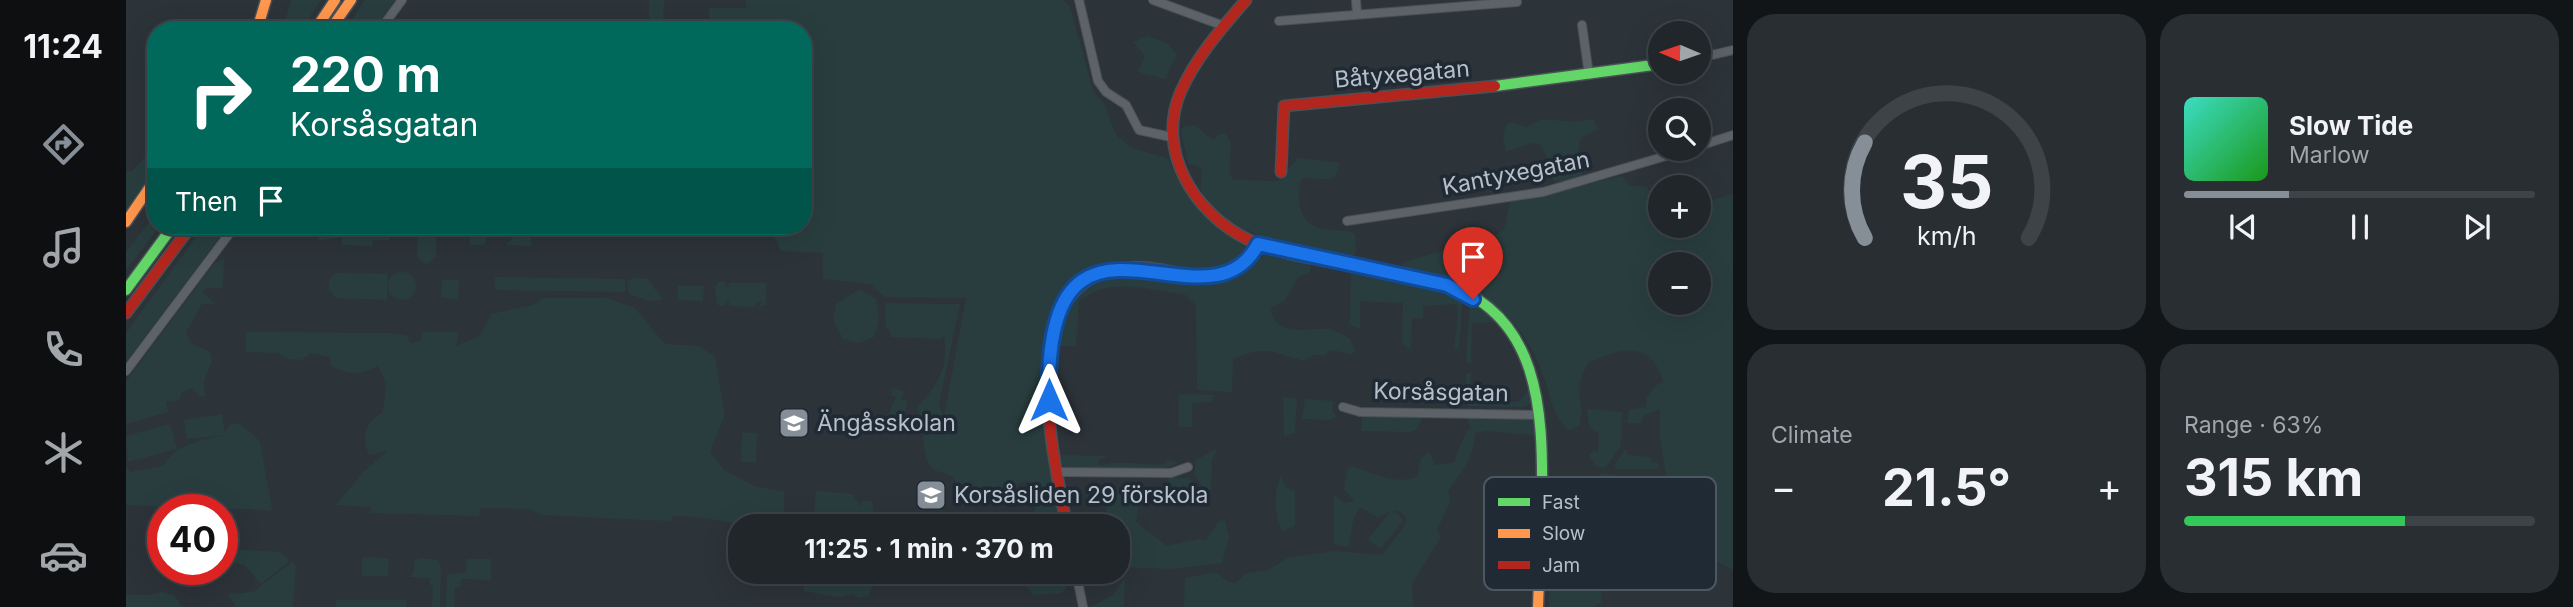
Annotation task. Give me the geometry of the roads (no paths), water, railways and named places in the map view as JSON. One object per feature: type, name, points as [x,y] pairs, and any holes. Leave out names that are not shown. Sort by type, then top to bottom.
[{"type":"main road","points":[[260,21],[266,0]]},
{"type":"main road","points":[[321,21],[335,0]]},
{"type":"main road","points":[[336,21],[351,0]]},
{"type":"main road","name":"Korsåsgatan","points":[[1246,0],[1181,86],[1171,125],[1171,137],[1179,169],[1200,203],[1217,219],[1258,244],[1447,285],[1494,314],[1523,351],[1535,379],[1540,415],[1539,477]]},
{"type":"main road","name":"Båtyxegatan","points":[[1281,172],[1284,106],[1589,75],[1648,66]]},
{"type":"main road","points":[[126,222],[147,191]]},
{"type":"main road","points":[[126,289],[166,235]]},
{"type":"main road","points":[[126,313],[184,235]]},
{"type":"main road","points":[[1064,514],[1056,472],[1049,359],[1056,316],[1072,290],[1096,274],[1122,268],[1204,278],[1225,275],[1250,259],[1258,244]]},
{"type":"street","points":[[387,21],[402,0]]},
{"type":"street","points":[[1079,0],[1101,86],[1126,106],[1139,130],[1171,137]]},
{"type":"street","points":[[1153,0],[1224,26]]},
{"type":"street","points":[[1356,0],[1357,14]]},
{"type":"street","points":[[1279,20],[1517,2]]},
{"type":"street","points":[[1582,25],[1589,75]]},
{"type":"street","points":[[1712,55],[1733,50]]},
{"type":"street","points":[[1711,142],[1733,135]]},
{"type":"street","name":"Kantyxegatan","points":[[1347,221],[1543,192],[1649,161]]},
{"type":"street","points":[[126,371],[228,235]]},
{"type":"street","name":"Korsåsgatan","points":[[1343,407],[1360,412],[1540,415]]},
{"type":"street","points":[[1056,472],[1171,473],[1188,467]]},
{"type":"street","points":[[1078,584],[1083,607]]},
{"type":"place","name":"Ängåsskolan","points":[[794,423]]},
{"type":"place","name":"Korsåsliden 29 förskola","points":[[931,495]]}]
